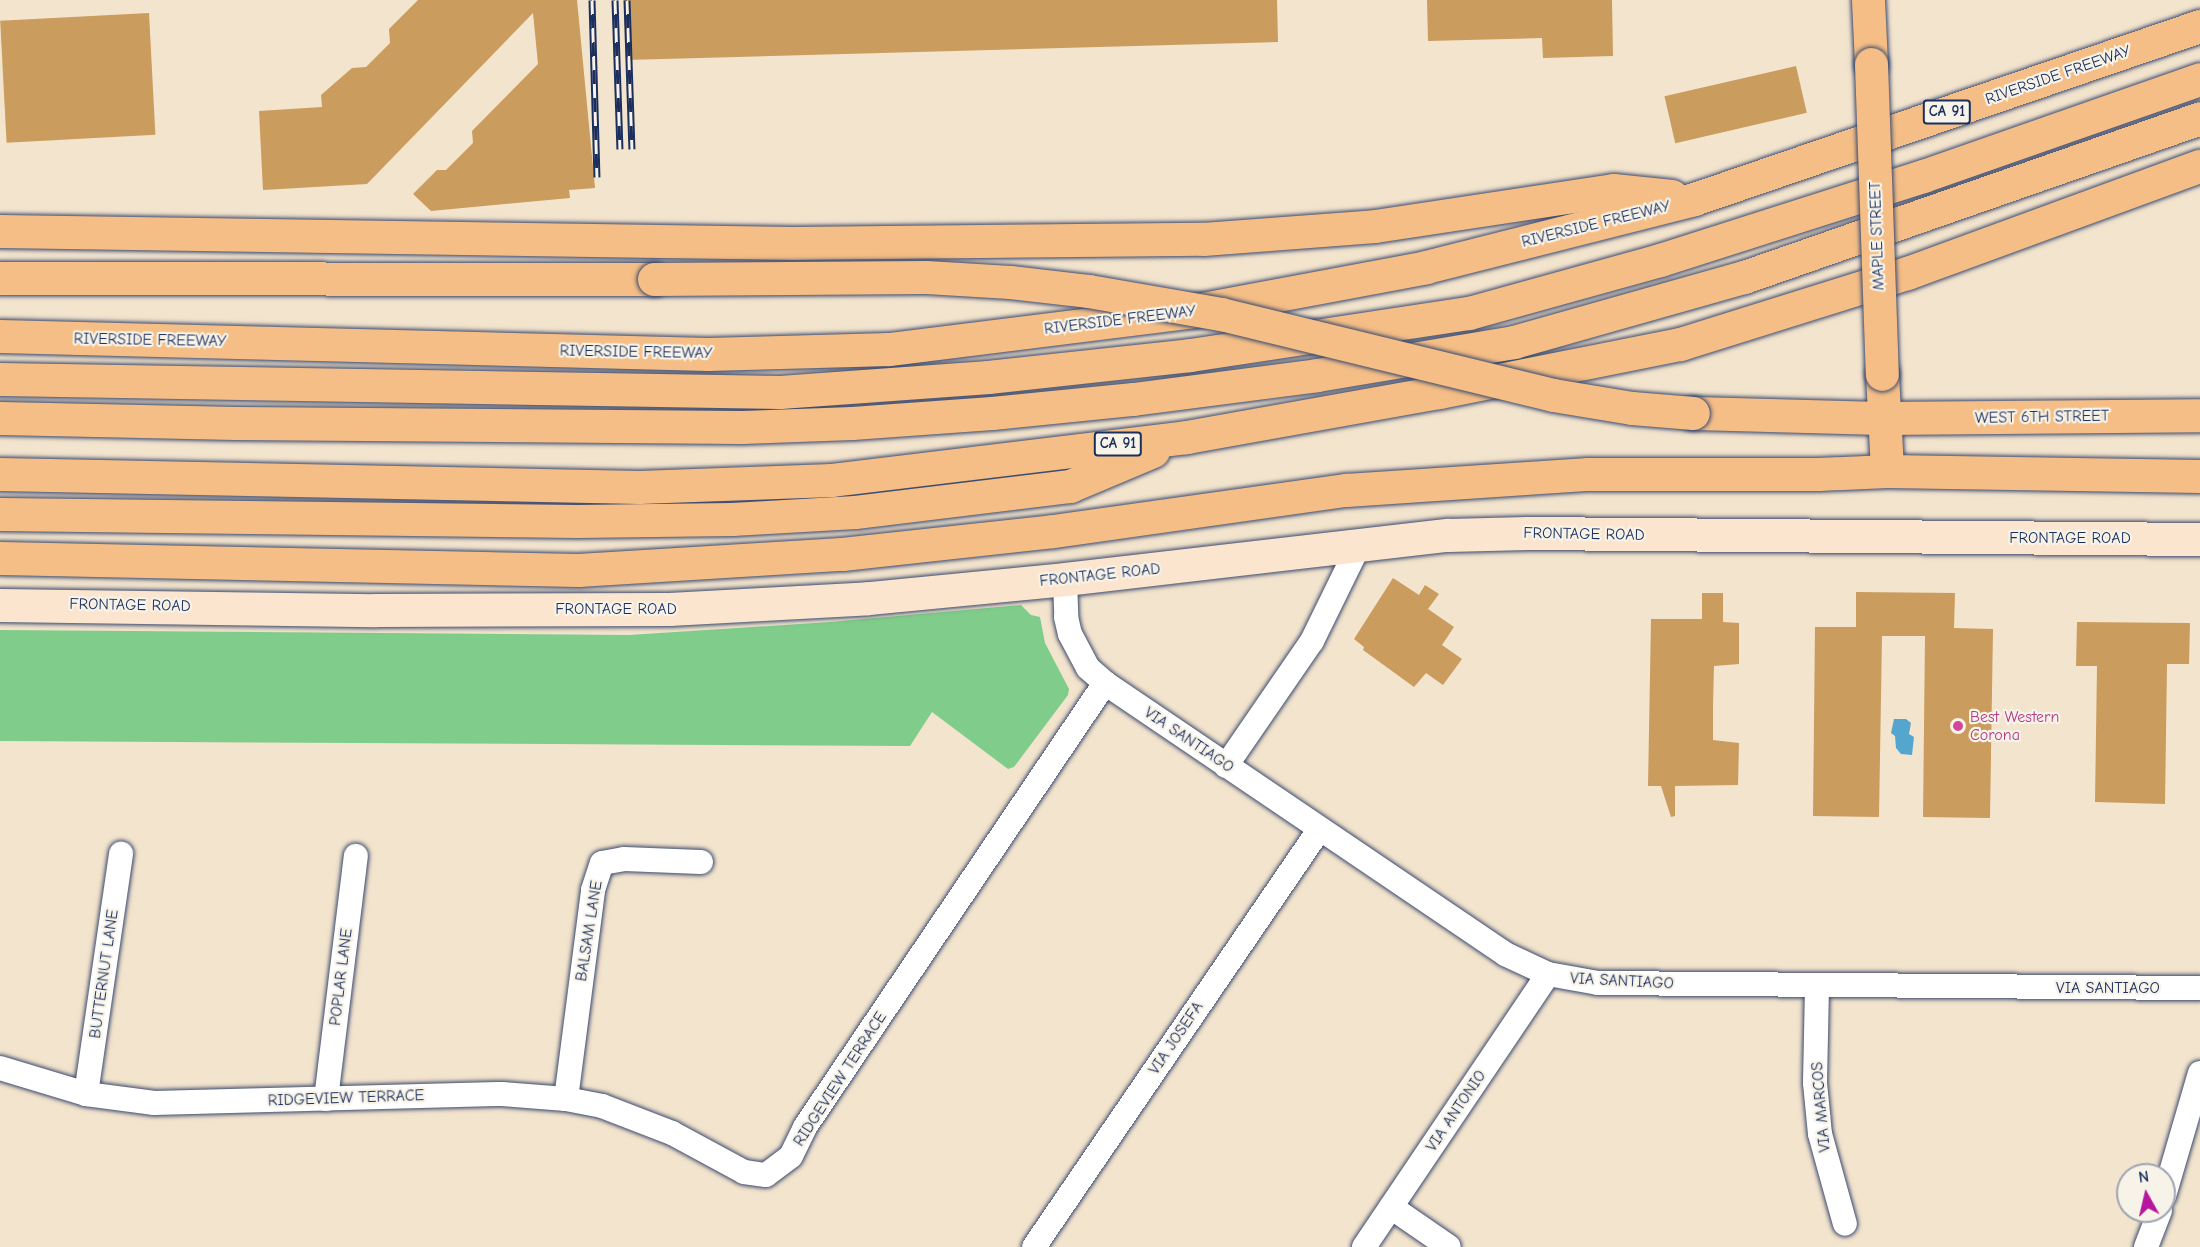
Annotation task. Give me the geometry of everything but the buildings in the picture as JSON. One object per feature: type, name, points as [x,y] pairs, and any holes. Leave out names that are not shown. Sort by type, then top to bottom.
[{"type":"main road","name":"MAPLE STREET","points":[[1868,0],[1883,418],[1887,471]]},
{"type":"main road","name":"RIVERSIDE FREEWAY","points":[[0,336],[708,354],[889,350],[1203,309],[1426,267],[1694,199],[2200,26]]},
{"type":"main road","points":[[0,379],[780,392],[988,377],[1190,355],[1469,313],[1660,260],[1923,176],[2200,79]]},
{"type":"main road","points":[[0,418],[236,423],[742,427],[852,423],[992,412],[1133,399],[1317,375],[1514,342],[1744,277],[2200,118]]},
{"type":"main road","name":"CA 91","points":[[0,474],[650,487],[832,480],[1186,437],[1438,392],[1680,344],[1907,273],[2200,166]]},
{"type":"main road","points":[[0,231],[793,243],[1203,239],[1375,226],[1613,190],[1694,199]]},
{"type":"main road","name":"WEST 6TH STREET","points":[[0,278],[926,277],[1079,290],[1221,314],[1553,395],[1632,408],[1693,413],[1883,418],[2200,415]]},
{"type":"main road","points":[[0,514],[577,521],[732,519],[844,513],[1070,486],[1186,437]]},
{"type":"main road","points":[[0,558],[578,570],[842,554],[1053,531],[1346,490],[1588,474],[1818,474],[1887,471],[2200,476]]},
{"type":"main road","name":"FRONTAGE ROAD","points":[[0,605],[376,610],[669,609],[869,598],[1065,579],[1448,535],[1527,533],[2200,539]]},
{"type":"street","points":[[1226,766],[1312,641],[1359,545]]},
{"type":"street","name":"VIA SANTIAGO","points":[[1065,579],[1066,617],[1070,634],[1088,668],[1105,683],[1318,830],[1505,954],[1548,974],[1598,983],[1818,987],[2200,988]]},
{"type":"street","name":"RIDGEVIEW TERRACE","points":[[0,1068],[86,1094],[154,1103],[502,1094],[566,1099],[602,1106],[672,1133],[744,1172],[766,1175],[791,1156],[805,1127],[1105,683]]},
{"type":"street","name":"VIA JOSEFA","points":[[1034,1247],[1318,830]]},
{"type":"street","name":"BUTTERNUT LANE","points":[[86,1094],[121,854]]},
{"type":"street","name":"POPLAR LANE","points":[[326,1099],[356,856]]},
{"type":"street","name":"BALSAM LANE","points":[[566,1099],[593,890],[602,862],[624,860],[701,862]]},
{"type":"street","name":"VIA ANTONIO","points":[[1364,1247],[1548,974]]},
{"type":"street","name":"VIA MARCOS","points":[[1818,987],[1815,1083],[1820,1134],[1845,1224]]},
{"type":"street","points":[[2174,1163],[2200,1073]]},
{"type":"street","points":[[1391,1207],[1449,1247]]},
{"type":"street","points":[[2146,1247],[2155,1223]]},
{"type":"green space","points":[[1021,605],[1031,615],[1040,617],[1045,643],[1069,689],[1068,695],[1014,767],[1008,769],[932,712],[910,746],[0,741],[0,630],[629,635],[830,622]]},
{"type":"water","points":[[1894,719],[1906,719],[1911,723],[1909,734],[1914,737],[1912,755],[1901,754],[1896,748],[1895,736],[1891,733]]},
{"type":"railway","points":[[592,0],[597,177]]},
{"type":"railway","points":[[615,0],[620,149]]},
{"type":"railway","points":[[627,0],[632,149]]},
{"type":"place","name":"Best Western Corona","points":[[1958,726]]}]
